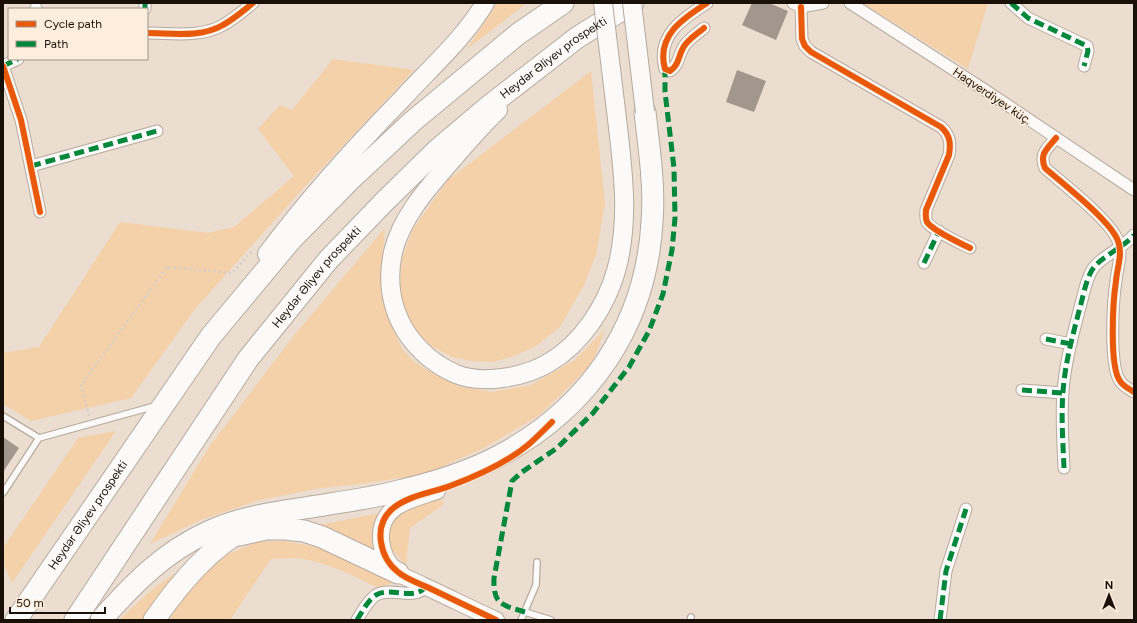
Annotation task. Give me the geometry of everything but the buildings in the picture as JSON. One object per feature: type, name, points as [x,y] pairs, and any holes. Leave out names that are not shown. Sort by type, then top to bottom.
[{"type":"highway","name":"Heydər Əliyev prospekti","points":[[16,620],[211,336],[291,240],[352,178],[413,121],[518,34],[562,3]]},
{"type":"highway","name":"Heydər Əliyev prospekti","points":[[75,620],[248,359],[329,259],[437,150],[489,106],[578,37],[632,3]]},
{"type":"highway","points":[[101,620],[145,573],[181,546],[209,531],[231,523],[283,511],[372,497],[432,483],[466,471],[498,457],[552,422],[590,383],[608,358],[620,339],[632,314],[639,293],[648,259],[652,221],[652,182],[646,112]]},
{"type":"highway","points":[[154,620],[167,601],[200,563],[217,547],[262,520],[283,511]]},
{"type":"highway","points":[[230,538],[266,529],[304,531],[322,537],[398,573]]},
{"type":"main road","points":[[211,336],[261,262],[284,232],[352,153],[457,41],[485,3]]},
{"type":"main road","points":[[542,66],[476,132],[430,186],[412,212],[399,235],[393,252],[390,285],[393,305],[400,321],[411,339],[423,354],[457,374],[480,378],[506,377],[529,373],[551,362],[573,344],[590,324],[607,294],[616,273],[623,238],[625,205],[623,171],[603,3]]},
{"type":"main road","points":[[632,3],[646,112]]},
{"type":"street","points":[[148,33],[198,33],[209,31],[230,21],[253,3]]},
{"type":"street","points":[[704,28],[682,49],[675,67],[670,70],[665,70],[663,52],[666,40],[678,24],[688,15],[707,3]]},
{"type":"street","points":[[823,3],[797,5],[804,46],[811,52],[941,127],[946,132],[951,146],[949,155],[926,210],[925,217],[927,223],[970,248]]},
{"type":"street","name":"Haqverdiyev küç.","points":[[850,3],[988,92],[1134,190]]},
{"type":"street","points":[[1011,3],[1028,18],[1087,46],[1088,51],[1084,66]]},
{"type":"street","points":[[16,60],[3,66],[21,120],[40,212]]},
{"type":"street","points":[[31,166],[157,131]]},
{"type":"street","points":[[1056,138],[1042,155],[1042,162],[1045,168],[1100,218],[1114,234],[1120,248],[1114,299],[1114,359],[1116,372],[1120,381],[1134,392]]},
{"type":"street","points":[[924,263],[939,231]]},
{"type":"street","points":[[1064,468],[1063,393],[1071,344],[1087,282],[1093,269],[1099,262],[1120,248],[1134,235]]},
{"type":"street","points":[[1046,339],[1071,344]]},
{"type":"street","points":[[1022,390],[1063,393]]},
{"type":"street","points":[[496,620],[477,616],[426,586],[398,573],[385,558],[382,546],[382,528],[385,518],[391,510],[410,500],[475,476],[499,464],[528,445],[552,422]]},
{"type":"street","points":[[940,620],[946,571],[966,509]]},
{"type":"street","points":[[357,620],[371,600],[382,593],[397,592],[417,594],[423,591],[426,586]]},
{"type":"lane","points":[[3,493],[39,438],[165,403]]},
{"type":"lane","points":[[3,416],[39,438]]},
{"type":"lane","points":[[521,620],[536,585],[538,562]]},
{"type":"lane","points":[[525,612],[552,620]]},
{"type":"path","points":[[91,424],[81,385],[167,267],[232,273],[253,250]]},
{"type":"shaded area","points":[[497,3],[527,3],[467,49],[496,5]]},
{"type":"shaded area","points":[[862,3],[988,3],[968,69]]},
{"type":"shaded area","points":[[333,59],[414,70],[308,183],[195,309],[131,398],[31,421],[3,404],[3,353],[39,347],[120,222],[208,233],[234,227],[294,176],[258,129],[280,105],[292,110]]},
{"type":"shaded area","points":[[591,71],[605,204],[596,255],[584,285],[560,327],[535,347],[514,356],[493,362],[470,361],[452,357],[428,344],[410,323],[399,291],[402,258],[413,229],[448,180]]},
{"type":"shaded area","points":[[385,228],[382,266],[383,304],[401,347],[413,361],[432,373],[458,386],[491,392],[531,385],[575,360],[605,329],[593,362],[538,416],[484,448],[425,474],[360,484],[321,488],[260,500],[203,519],[150,544],[209,447],[296,333]]},
{"type":"shaded area","points":[[116,431],[12,583],[3,562],[3,548],[78,438]]},
{"type":"shaded area","points":[[440,498],[444,504],[410,528],[406,565],[393,551],[389,543],[388,529],[395,517],[417,506]]},
{"type":"shaded area","points":[[380,513],[375,522],[372,533],[372,543],[376,554],[310,527]]},
{"type":"shaded area","points":[[283,541],[318,547],[399,581],[378,588],[338,569],[317,562],[296,558],[271,559],[230,620],[169,620],[201,576],[228,554],[257,542]]},
{"type":"shaded area","points":[[184,567],[147,620],[119,620],[154,588]]},
{"type":"marked path","points":[[145,3],[145,8]]},
{"type":"marked path","points":[[1011,3],[1028,18],[1087,46],[1088,51],[1084,66]]},
{"type":"marked path","points":[[3,66],[16,60]]},
{"type":"marked path","points":[[525,612],[510,608],[500,602],[497,599],[494,587],[494,578],[512,481],[522,472],[557,448],[593,413],[629,367],[649,331],[663,294],[672,250],[675,218],[674,168],[665,92],[665,67]]},
{"type":"marked path","points":[[31,166],[157,131]]},
{"type":"marked path","points":[[924,263],[939,231]]},
{"type":"marked path","points":[[1064,468],[1062,420],[1064,382],[1071,341],[1086,285],[1092,270],[1096,265],[1134,235]]},
{"type":"marked path","points":[[1046,339],[1071,344]]},
{"type":"marked path","points":[[1022,390],[1063,393]]},
{"type":"marked path","points":[[940,620],[946,571],[966,509]]},
{"type":"marked path","points":[[357,620],[368,603],[376,595],[389,592],[410,594],[416,593],[421,591],[426,586]]},
{"type":"cycle path","points":[[148,33],[186,34],[205,32],[227,23],[253,3]]},
{"type":"cycle path","points":[[704,28],[685,45],[673,69],[670,71],[665,69],[663,57],[664,47],[673,30],[680,22],[707,3]]},
{"type":"cycle path","points":[[801,7],[802,39],[805,46],[811,52],[941,127],[946,133],[950,143],[949,155],[926,210],[926,219],[927,222],[935,229],[970,248]]},
{"type":"cycle path","points":[[3,66],[21,120],[40,212]]},
{"type":"cycle path","points":[[1056,138],[1043,155],[1043,163],[1045,168],[1097,213],[1114,233],[1118,241],[1120,256],[1113,317],[1114,362],[1120,381],[1124,386],[1134,392]]},
{"type":"cycle path","points":[[496,620],[408,579],[398,572],[392,566],[383,551],[381,542],[382,525],[385,517],[397,505],[411,498],[450,486],[490,469],[519,452],[552,422]]}]
